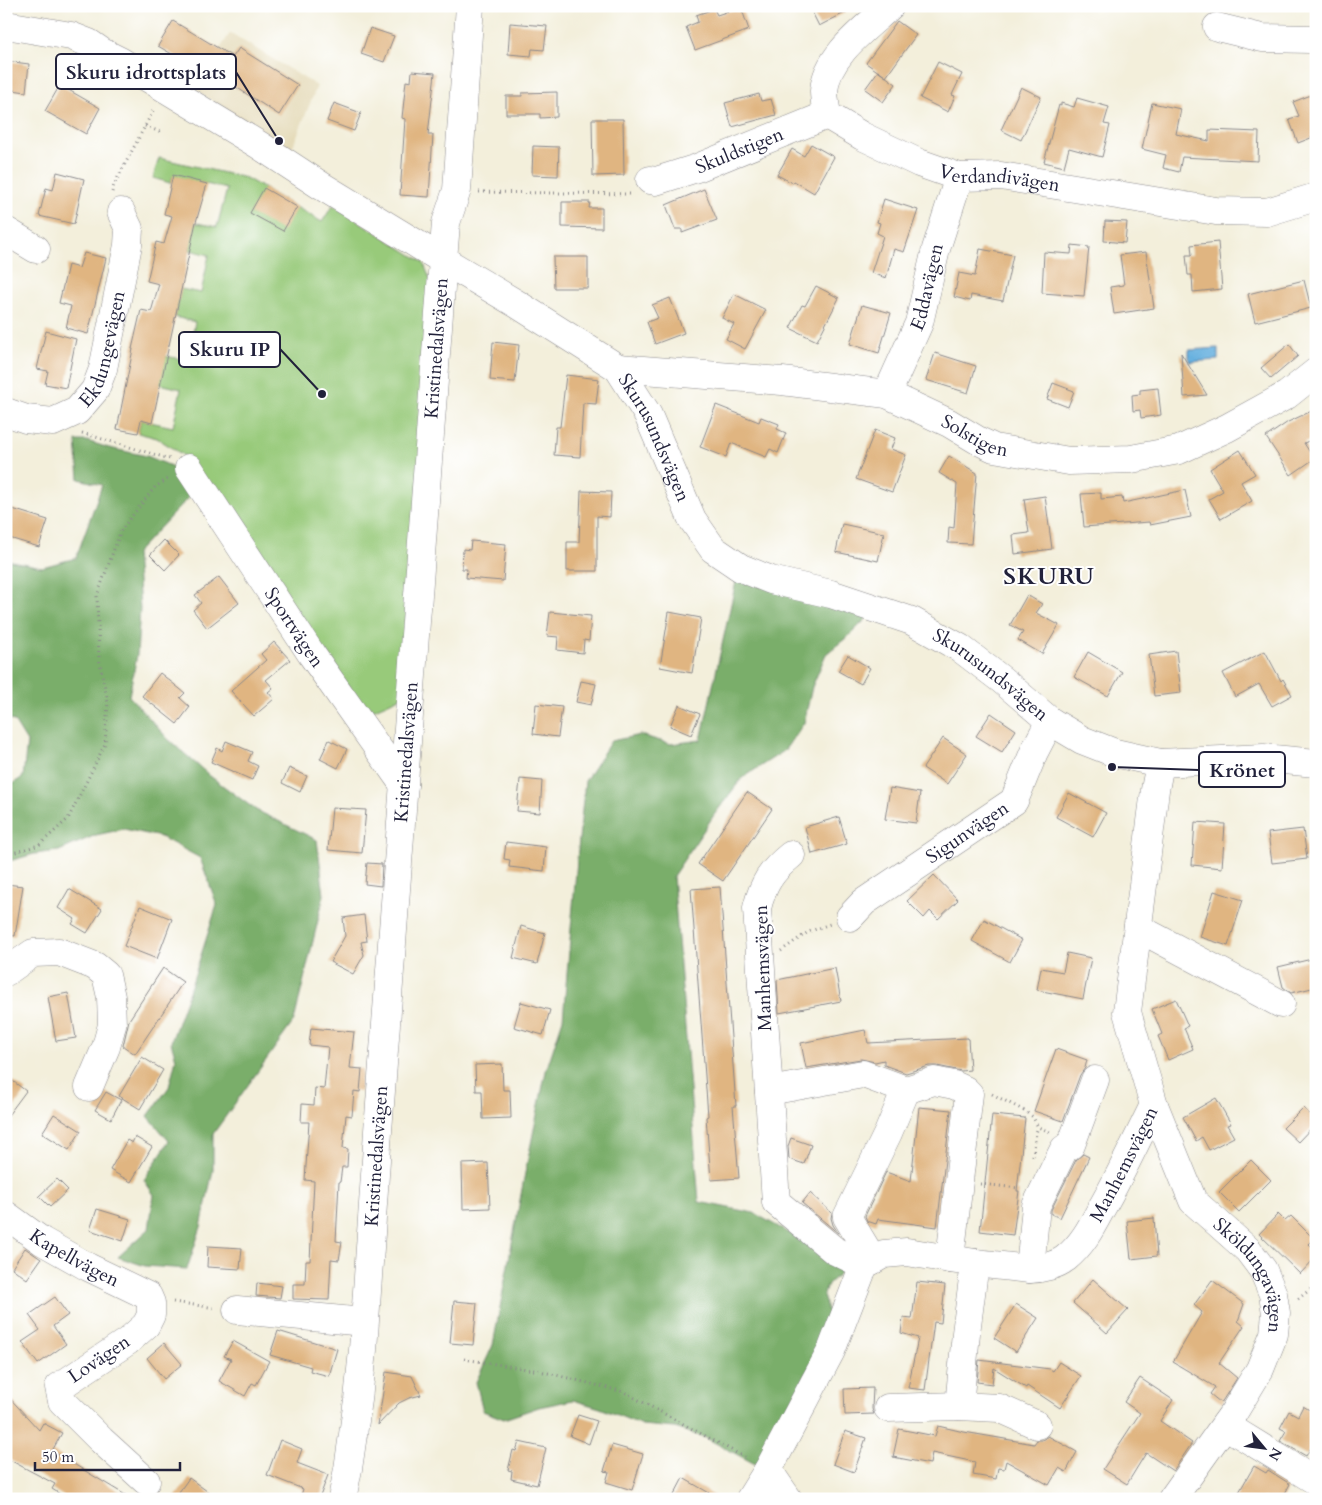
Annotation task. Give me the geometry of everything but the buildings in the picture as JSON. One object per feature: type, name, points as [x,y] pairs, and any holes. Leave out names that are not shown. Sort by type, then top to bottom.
[{"type":"street","name":"Kristinedalsvägen","points":[[344,1499],[343,1494],[358,1400],[442,260],[446,223],[457,190],[470,6]]},
{"type":"street","points":[[827,115],[824,92],[829,70],[847,45],[890,6]]},
{"type":"street","name":"Skurusundsvägen","points":[[6,25],[71,36],[89,43],[259,145],[618,368],[648,415],[692,519],[713,549],[741,568],[772,580],[831,594],[912,621],[960,648],[1050,721],[1082,740],[1115,753],[1160,762],[1263,758],[1316,763]]},
{"type":"street","points":[[1218,27],[1262,38],[1316,38]]},
{"type":"street","name":"Verdandivägen","points":[[827,115],[862,136],[919,163],[959,176],[1001,176],[1216,211],[1267,212],[1316,197]]},
{"type":"street","name":"Skuldstigen","points":[[645,187],[656,181],[697,168],[827,115]]},
{"type":"street","name":"Eddavägen","points":[[887,394],[919,323],[936,249],[959,176]]},
{"type":"street","name":"Ekdungevägen","points":[[6,412],[26,419],[58,421],[77,411],[95,390],[103,369],[128,245],[129,229],[121,212]]},
{"type":"street","points":[[6,231],[36,249]]},
{"type":"street","name":"Solstigen","points":[[618,368],[782,381],[887,394],[949,423],[994,448],[1069,461],[1131,460],[1179,450],[1227,428],[1287,395],[1316,372]]},
{"type":"street","name":"Sportvägen","points":[[188,468],[312,655],[404,785]]},
{"type":"street","name":"Sigunvägen","points":[[850,917],[864,902],[1014,801],[1034,752],[1050,721]]},
{"type":"street","name":"Manhemsvägen","points":[[791,855],[777,866],[762,890],[757,908],[776,1202],[834,1251],[869,1262],[884,1254],[907,1252],[962,1261],[1038,1269],[1054,1265],[1074,1251],[1084,1238],[1118,1179],[1154,1104],[1127,1012],[1160,762]]},
{"type":"street","points":[[1138,928],[1281,1004]]},
{"type":"street","points":[[6,972],[34,953],[59,952],[95,966],[106,975],[111,998],[112,1025],[106,1047],[89,1086]]},
{"type":"street","points":[[768,1091],[863,1074],[906,1090],[934,1081],[954,1085],[969,1094],[959,1182],[966,1333],[960,1406]]},
{"type":"street","points":[[1030,1268],[1036,1206],[1064,1148],[1071,1145],[1094,1080]]},
{"type":"street","points":[[750,1499],[768,1470],[831,1351],[869,1262],[847,1217],[888,1134],[906,1090]]},
{"type":"street","name":"Sköldungavägen","points":[[1154,1104],[1193,1201],[1248,1250],[1263,1270],[1273,1294],[1276,1313],[1274,1334],[1260,1369],[1234,1412],[1172,1499]]},
{"type":"street","name":"Kapellvägen","points":[[6,1214],[42,1241],[88,1267],[160,1299]]},
{"type":"street","name":"Lovägen","points":[[146,1481],[62,1401],[59,1387],[128,1341],[146,1325],[151,1315],[151,1303],[160,1299]]},
{"type":"street","points":[[237,1310],[364,1322]]},
{"type":"street","points":[[888,1408],[960,1406],[999,1408],[1037,1425]]},
{"type":"street","points":[[1225,1425],[1316,1481]]},
{"type":"street","points":[[768,1470],[788,1499]]},
{"type":"path","points":[[121,212],[108,204],[114,184],[166,89]]},
{"type":"path","points":[[145,126],[163,133]]},
{"type":"path","points":[[484,192],[645,187]]},
{"type":"path","points":[[6,855],[39,845],[68,819],[105,744],[108,703],[99,658],[97,596],[122,530],[155,486],[188,468],[179,462],[72,430],[63,426],[58,421]]},
{"type":"path","points":[[760,960],[785,949],[808,932],[850,917]]},
{"type":"path","points":[[969,1094],[991,1094],[1033,1117],[1038,1127],[1072,1141]]},
{"type":"path","points":[[1032,1163],[1038,1127]]},
{"type":"path","points":[[959,1182],[1020,1188]]},
{"type":"path","points":[[160,1299],[180,1304],[237,1310]]},
{"type":"path","points":[[464,1360],[540,1371],[624,1392],[768,1470]]},
{"type":"shaded area","points":[[230,33],[317,86],[291,151],[264,136],[195,89]]},
{"type":"green space","points":[[159,158],[246,178],[322,222],[333,205],[423,262],[433,286],[404,696],[366,713],[186,457],[157,438],[138,433],[141,420],[173,427],[181,389],[160,384],[165,356],[187,360],[195,322],[175,317],[181,289],[201,293],[209,255],[190,250],[193,225],[197,223],[217,227],[227,189],[173,176],[170,183],[153,178]]},
{"type":"green space","points":[[76,441],[87,441],[147,456],[183,471],[191,495],[136,553],[140,608],[137,655],[129,696],[168,739],[210,776],[256,810],[317,840],[324,895],[294,1021],[213,1134],[213,1170],[201,1227],[187,1269],[145,1266],[118,1257],[149,1229],[154,1195],[144,1180],[169,1141],[148,1116],[169,1087],[176,1059],[171,1042],[217,905],[200,858],[161,837],[124,829],[96,835],[59,851],[34,854],[6,862],[6,788],[23,777],[27,742],[14,721],[6,719],[6,560],[42,567],[76,558],[102,485],[79,479]]},
{"type":"green space","points":[[737,577],[868,617],[851,634],[826,654],[812,687],[804,723],[784,751],[742,778],[714,815],[673,876],[699,1202],[754,1213],[807,1243],[844,1269],[828,1284],[823,1296],[828,1312],[830,1330],[757,1465],[706,1438],[675,1428],[642,1425],[600,1408],[573,1400],[539,1407],[504,1419],[483,1411],[476,1382],[493,1345],[546,1071],[563,1019],[585,781],[611,741],[640,735],[671,744],[701,740]]},
{"type":"water","points":[[1218,348],[1218,360],[1189,362],[1189,350]]},
{"type":"place","name":"Skuru idrottsplats","points":[[279,141]]},
{"type":"place","name":"Skuru IP","points":[[322,394]]},
{"type":"place","name":"Krönet","points":[[1112,767]]},
{"type":"district","name":"SKURU","points":[[1049,576]]}]
